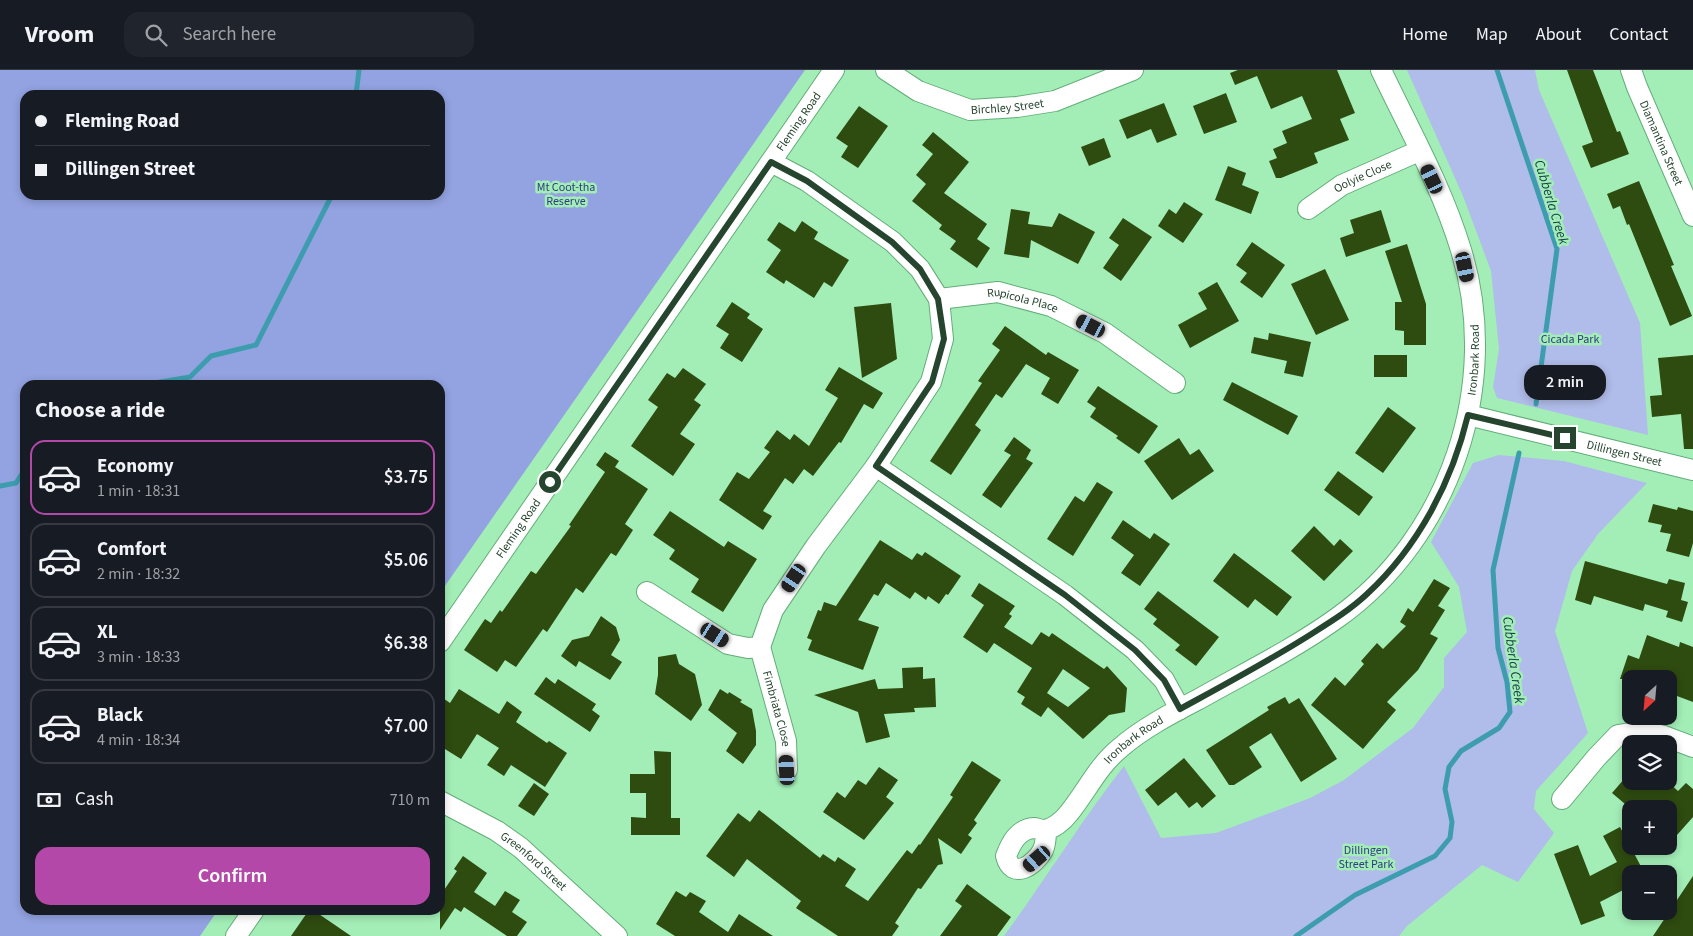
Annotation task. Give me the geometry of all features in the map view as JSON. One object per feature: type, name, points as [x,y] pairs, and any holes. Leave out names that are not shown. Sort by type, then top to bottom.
[{"type":"street","name":"Fleming Road","points":[[445,635],[834,70]]},
{"type":"street","name":"Birchley Street","points":[[886,70],[918,91],[970,110],[1055,101],[1133,70]]},
{"type":"street","name":"Ironbark Road","points":[[1046,830],[1059,824],[1069,814],[1096,772],[1120,748],[1180,709],[1281,653],[1337,618],[1367,594],[1416,537],[1436,504],[1450,473],[1462,441],[1476,365],[1472,301],[1461,251],[1445,206],[1381,70]]},
{"type":"street","name":"Diamantina Street","points":[[1631,70],[1690,204]]},
{"type":"street","name":"Oolyie Close","points":[[1308,208],[1342,185],[1419,151]]},
{"type":"street","points":[[648,592],[728,644],[748,648],[760,647],[773,610],[816,546],[876,466],[932,382],[944,339],[938,299],[920,269],[892,242],[807,181],[771,162]]},
{"type":"street","name":"Rupicola Place","points":[[938,299],[998,292],[1051,306],[1105,333],[1175,383]]},
{"type":"street","name":"Dillingen Street","points":[[1468,415],[1693,470]]},
{"type":"street","points":[[876,466],[1065,595],[1135,650],[1164,680],[1180,709]]},
{"type":"street","name":"Fimbriata Close","points":[[760,647],[786,741],[787,770]]},
{"type":"street","points":[[1562,799],[1618,735],[1642,731],[1664,736],[1693,748]]},
{"type":"street","name":"Greenford Street","points":[[445,805],[497,831],[522,848],[617,936]]},
{"type":"street","points":[[236,936],[251,915]]},
{"type":"green space","name":"Mt Coot-tha Reserve","points":[[0,70],[805,70],[445,586],[445,380],[20,380],[20,915],[215,915],[200,936],[0,936]]},
{"type":"green space","name":"Cicada Park","points":[[1407,70],[1535,70],[1539,90],[1640,323],[1648,435],[1497,398],[1493,387],[1499,349],[1491,271],[1463,196]]},
{"type":"green space","name":"Dillingen Street Park","points":[[1499,455],[1564,461],[1647,483],[1598,534],[1572,571],[1555,631],[1588,733],[1536,791],[1534,809],[1554,833],[1518,882],[1482,865],[1407,926],[1399,936],[1004,936],[1124,766],[1161,838],[1216,833],[1310,798],[1344,780],[1413,728],[1444,687],[1444,658],[1467,632],[1459,587],[1431,542],[1473,463]]},
{"type":"building","points":[[1238,70],[1337,70],[1355,113],[1340,119],[1349,140],[1314,153],[1318,163],[1281,178],[1276,178],[1269,161],[1277,158],[1273,149],[1287,143],[1282,131],[1312,119],[1302,96],[1271,109],[1257,76],[1235,85],[1230,73]]},
{"type":"building","points":[[1567,70],[1593,70],[1617,132],[1620,131],[1629,154],[1591,168],[1582,146],[1593,142]]},
{"type":"building","points":[[1226,93],[1237,122],[1204,134],[1193,106]]},
{"type":"building","points":[[1164,103],[1177,135],[1157,143],[1151,129],[1127,139],[1119,120]]},
{"type":"building","points":[[859,106],[888,126],[858,168],[841,157],[848,146],[836,138]]},
{"type":"building","points":[[933,132],[969,162],[944,193],[987,224],[977,239],[990,248],[977,268],[950,249],[956,241],[939,229],[942,225],[912,201],[926,184],[916,175],[933,154],[922,145]]},
{"type":"building","points":[[1104,138],[1111,157],[1089,166],[1081,147]]},
{"type":"building","points":[[1228,166],[1246,173],[1242,185],[1259,192],[1251,214],[1215,200]]},
{"type":"building","points":[[1639,181],[1674,265],[1671,266],[1692,316],[1670,326],[1629,224],[1627,225],[1620,206],[1613,209],[1607,194]]},
{"type":"building","points":[[1184,202],[1203,214],[1183,243],[1158,226],[1169,209],[1176,214]]},
{"type":"building","points":[[1011,209],[1030,212],[1028,224],[1052,227],[1059,213],[1095,232],[1078,264],[1031,240],[1029,258],[1004,254]]},
{"type":"building","points":[[1381,210],[1391,242],[1346,257],[1340,238],[1354,233],[1350,220]]},
{"type":"building","points":[[1123,218],[1152,237],[1121,281],[1103,268],[1119,245],[1109,238]]},
{"type":"building","points":[[802,221],[818,232],[814,239],[849,260],[832,287],[824,282],[814,298],[786,280],[784,284],[766,272],[781,250],[767,240],[779,222],[795,232]]},
{"type":"building","points":[[1252,242],[1285,265],[1262,298],[1240,282],[1247,273],[1236,265]]},
{"type":"building","points":[[1407,244],[1426,304],[1426,345],[1404,345],[1404,331],[1395,330],[1395,302],[1402,302],[1385,251]]},
{"type":"building","points":[[1325,269],[1349,320],[1316,335],[1291,284]]},
{"type":"building","points":[[1217,282],[1239,321],[1190,348],[1178,325],[1207,309],[1198,293]]},
{"type":"building","points":[[732,302],[750,314],[747,318],[763,329],[742,362],[720,348],[729,334],[716,326]]},
{"type":"building","points":[[891,303],[897,359],[862,378],[854,307]]},
{"type":"building","points":[[1005,326],[1046,355],[1048,352],[1079,370],[1058,404],[1041,394],[1050,378],[1026,364],[1002,398],[996,394],[975,425],[981,430],[951,475],[930,461],[982,383],[978,381],[1000,350],[992,344]]},
{"type":"building","points":[[1269,333],[1311,342],[1303,377],[1284,373],[1287,361],[1251,353],[1254,337],[1268,340]]},
{"type":"building","points":[[1374,355],[1407,355],[1407,377],[1374,377]]},
{"type":"building","points":[[1693,355],[1693,449],[1684,449],[1681,414],[1652,417],[1650,396],[1662,395],[1658,358]]},
{"type":"building","points":[[839,367],[883,393],[873,409],[864,404],[841,443],[839,442],[813,476],[804,469],[793,484],[785,478],[763,511],[772,516],[763,530],[719,500],[737,472],[749,479],[770,452],[764,448],[777,430],[790,440],[794,434],[809,446],[838,398],[825,390]]},
{"type":"building","points":[[683,368],[706,384],[694,400],[701,405],[680,434],[695,444],[673,476],[631,446],[658,407],[648,400],[667,373],[675,378]]},
{"type":"building","points":[[1232,382],[1298,416],[1288,435],[1223,400]]},
{"type":"building","points":[[1098,386],[1158,426],[1139,454],[1116,438],[1118,436],[1090,417],[1096,408],[1087,402]]},
{"type":"building","points":[[1388,407],[1416,428],[1383,473],[1355,453]]},
{"type":"building","points":[[1014,437],[1031,450],[1026,459],[1033,463],[1001,508],[982,495],[1011,455],[1004,451]]},
{"type":"building","points":[[1179,438],[1190,455],[1199,449],[1214,471],[1172,500],[1144,461]]},
{"type":"building","points":[[605,452],[619,461],[615,467],[648,489],[625,524],[633,530],[616,556],[611,553],[583,593],[576,588],[547,632],[543,629],[516,667],[505,660],[497,672],[464,650],[485,619],[491,623],[500,610],[502,612],[531,571],[536,574],[571,526],[569,525],[605,472],[596,465]]},
{"type":"building","points":[[1338,471],[1373,497],[1359,516],[1324,490]]},
{"type":"building","points":[[1097,482],[1113,492],[1073,556],[1047,539],[1075,496],[1084,502]]},
{"type":"building","points":[[1653,504],[1677,510],[1678,507],[1693,511],[1693,543],[1689,557],[1666,551],[1671,534],[1660,532],[1662,525],[1648,522]]},
{"type":"building","points":[[670,511],[724,547],[728,541],[757,559],[723,612],[691,592],[699,579],[669,559],[675,550],[653,535]]},
{"type":"building","points":[[1123,520],[1150,539],[1154,533],[1170,544],[1140,586],[1121,573],[1134,555],[1111,538]]},
{"type":"building","points":[[1314,526],[1334,546],[1340,539],[1353,551],[1324,581],[1291,551]]},
{"type":"building","points":[[880,540],[912,560],[917,553],[922,556],[925,552],[961,576],[948,595],[946,594],[939,604],[928,596],[926,600],[915,592],[910,599],[886,583],[878,596],[874,594],[858,620],[879,627],[863,670],[808,650],[812,640],[807,638],[818,610],[821,611],[824,602],[836,606]]},
{"type":"building","points":[[1234,553],[1292,597],[1277,616],[1255,599],[1248,608],[1213,581]]},
{"type":"building","points":[[1585,561],[1667,584],[1669,579],[1685,583],[1681,600],[1688,602],[1682,622],[1666,617],[1668,611],[1645,604],[1643,611],[1594,596],[1591,605],[1575,600]]},
{"type":"building","points":[[1434,579],[1450,588],[1438,606],[1445,610],[1430,634],[1438,638],[1418,670],[1387,702],[1396,710],[1363,749],[1311,705],[1335,677],[1345,686],[1364,664],[1361,661],[1377,643],[1383,649],[1406,626],[1400,622],[1408,608],[1413,612]]},
{"type":"building","points":[[979,583],[1015,606],[1009,614],[1012,616],[1004,627],[1032,645],[1041,632],[1049,637],[1052,633],[1104,669],[1107,666],[1127,688],[1125,712],[1109,715],[1083,739],[1048,707],[1041,717],[1021,704],[1025,697],[1017,692],[1032,668],[994,643],[987,653],[963,637],[984,605],[971,596]],"holes":[[[1063,669],[1090,688],[1068,707],[1047,693]]]},
{"type":"building","points":[[1158,591],[1219,637],[1196,666],[1175,650],[1180,645],[1153,624],[1157,619],[1144,609]]},
{"type":"building","points":[[601,616],[616,627],[620,640],[611,655],[622,662],[610,680],[579,661],[576,667],[561,656],[572,640],[589,636]]},
{"type":"building","points":[[1647,635],[1679,647],[1680,642],[1693,647],[1693,702],[1678,696],[1678,670],[1623,670],[1628,655],[1639,659]]},
{"type":"building","points":[[676,654],[679,664],[695,674],[702,705],[691,721],[655,694],[658,657]]},
{"type":"building","points":[[923,667],[923,679],[935,678],[936,707],[914,708],[915,712],[884,714],[890,737],[866,743],[858,712],[814,695],[875,679],[878,689],[903,688],[902,668]]},
{"type":"building","points":[[546,677],[555,684],[558,679],[596,704],[592,710],[600,716],[590,732],[534,694]]},
{"type":"building","points":[[459,689],[499,714],[507,701],[522,712],[516,722],[547,743],[549,741],[567,753],[545,787],[511,765],[504,776],[487,765],[499,748],[477,734],[461,759],[445,749],[445,700],[450,703]]},
{"type":"building","points":[[720,689],[742,700],[740,702],[752,709],[756,731],[756,745],[743,764],[726,751],[737,733],[708,710]]},
{"type":"building","points":[[1285,697],[1289,704],[1299,698],[1337,759],[1301,782],[1271,733],[1249,747],[1262,767],[1234,785],[1229,785],[1206,750],[1269,710],[1267,707]]},
{"type":"building","points":[[654,751],[671,752],[671,818],[680,818],[680,835],[631,835],[631,817],[646,818],[646,793],[630,793],[630,774],[655,774]]},
{"type":"building","points":[[1184,758],[1216,796],[1202,808],[1197,802],[1189,808],[1176,792],[1158,806],[1145,790]]},
{"type":"building","points":[[972,761],[1001,780],[974,820],[977,823],[968,835],[972,838],[961,854],[938,838],[943,864],[938,865],[921,889],[918,888],[895,923],[899,926],[892,936],[838,936],[796,908],[801,901],[747,859],[734,877],[706,856],[738,813],[750,822],[759,810],[820,858],[823,854],[835,862],[838,857],[856,869],[845,886],[868,901],[907,850],[912,854],[920,845],[953,797],[950,795]]},
{"type":"building","points":[[879,767],[898,780],[886,797],[894,803],[864,840],[823,812],[837,792],[845,798],[858,780],[866,785]]},
{"type":"building","points":[[1622,781],[1622,790],[1678,791],[1686,783],[1693,789],[1693,817],[1677,835],[1677,800],[1622,801],[1612,793]]},
{"type":"building","points":[[534,783],[549,794],[534,816],[518,806]]},
{"type":"building","points":[[1620,827],[1622,831],[1622,855],[1635,855],[1640,865],[1622,865],[1622,891],[1600,902],[1605,916],[1581,925],[1554,854],[1578,845],[1590,876],[1617,862],[1603,836]]},
{"type":"building","points":[[463,856],[487,873],[474,892],[495,906],[505,891],[520,900],[512,912],[527,922],[517,936],[507,936],[464,907],[461,912],[455,908],[440,930],[440,915],[445,915],[445,889],[457,871],[454,869]]},
{"type":"building","points":[[1693,876],[1693,936],[1653,936],[1664,920],[1677,920],[1677,900]]},
{"type":"building","points":[[967,884],[1011,917],[997,936],[940,936],[962,906],[955,901]]},
{"type":"building","points":[[676,891],[686,897],[690,892],[706,901],[699,912],[728,932],[739,914],[773,936],[675,936],[656,924]]},
{"type":"building","points":[[306,915],[320,915],[351,936],[291,936]]},
{"type":"waterway","points":[[357,90],[359,70]]},
{"type":"waterway","name":"Cubberla Creek","points":[[1497,70],[1557,249],[1536,404]]},
{"type":"waterway","points":[[172,380],[190,377],[211,356],[256,345],[329,200]]},
{"type":"waterway","name":"Cubberla Creek","points":[[1296,936],[1355,895],[1435,856],[1450,838],[1452,822],[1445,789],[1449,767],[1461,751],[1499,728],[1510,712],[1507,682],[1498,648],[1493,570],[1519,453]]},
{"type":"waterway","points":[[0,486],[16,483],[20,477]]},
{"type":"route","points":[[550,482],[771,162],[807,181],[892,242],[920,269],[938,299],[944,339],[932,382],[876,466],[1065,595],[1135,650],[1164,680],[1180,709],[1281,653],[1337,618],[1367,594],[1416,537],[1436,504],[1462,441],[1468,415],[1565,438]]}]
